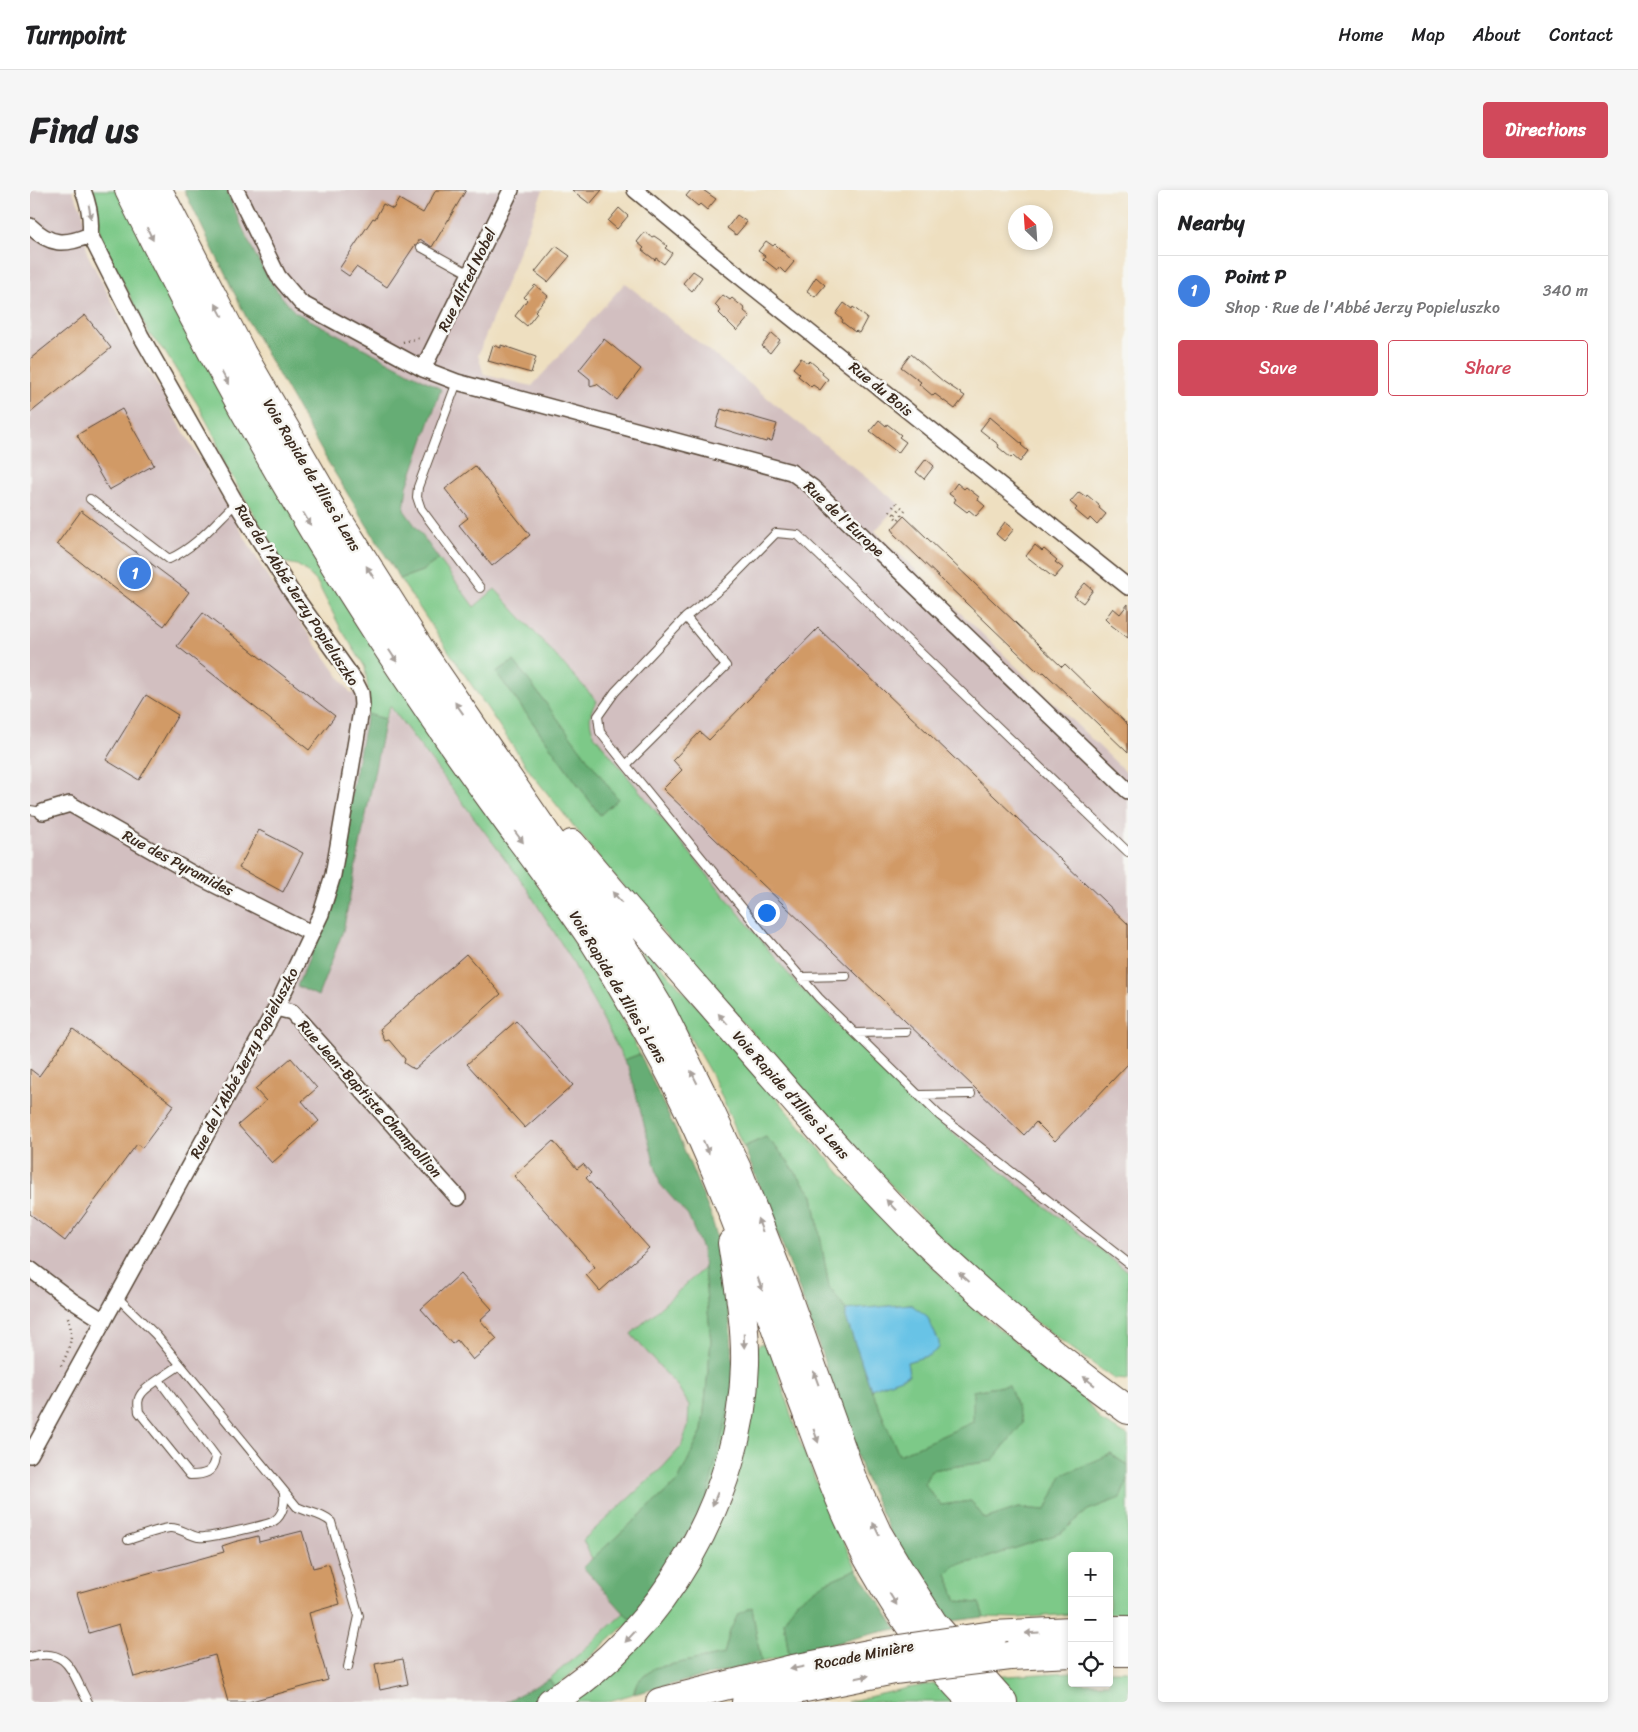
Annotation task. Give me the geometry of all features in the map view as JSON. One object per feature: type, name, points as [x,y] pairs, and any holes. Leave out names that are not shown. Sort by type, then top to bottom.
[{"type":"highway","name":"Voie Rapide de Illies à Lens","points":[[129,190],[196,323],[237,399],[313,529],[403,672],[444,733],[592,938],[636,1010],[666,1065],[724,1189]]},
{"type":"highway","name":"Voie Rapide de Illies à Lens","points":[[158,190],[242,354],[321,492],[404,626],[616,936],[659,1007],[704,1096],[755,1213],[852,1478],[877,1532],[933,1623],[1003,1702]]},
{"type":"highway","name":"Voie Rapide d’Illies à Lens","points":[[487,748],[516,771],[563,833],[673,962],[814,1122],[925,1240],[967,1280],[1046,1347],[1128,1410]]},
{"type":"highway","points":[[551,1702],[604,1663],[645,1621],[690,1554],[724,1478],[733,1452],[745,1364],[744,1328],[724,1189]]},
{"type":"highway","points":[[724,1189],[828,1468],[873,1567],[902,1613],[956,1684],[973,1702]]},
{"type":"highway","points":[[1113,1630],[1128,1630]]},
{"type":"highway","name":"Rocade Minière","points":[[746,1702],[805,1688],[886,1661],[993,1635],[1068,1631]]},
{"type":"highway","points":[[1113,1652],[1128,1652]]},
{"type":"highway","name":"Rocade Minière","points":[[660,1702],[788,1670],[886,1661],[1068,1653]]},
{"type":"street","points":[[30,226],[39,235],[54,242],[67,242],[90,234],[92,224],[89,206],[83,190]]},
{"type":"street","name":"Rue de l'Europe","points":[[236,190],[278,276],[301,303],[423,369],[457,382],[790,472],[812,487],[1128,791]]},
{"type":"street","name":"Rue Alfred Nobel","points":[[423,369],[510,190]]},
{"type":"street","name":"Rue du Bois","points":[[635,190],[718,259],[1128,588]]},
{"type":"street","name":"Rue de l'Abbé Jerzy Popieluszko","points":[[30,1455],[276,1008],[321,914],[333,875],[362,705],[361,693],[355,681],[272,562],[236,503],[141,336],[90,234]]},
{"type":"street","name":"Rue des Pyramides","points":[[37,811],[70,804],[195,875],[311,933]]},
{"type":"street","name":"Rue Jean-Baptiste Champollion","points":[[276,1008],[292,1012],[458,1198]]},
{"type":"street","points":[[30,1269],[74,1302],[104,1321]]},
{"type":"lane","points":[[421,247],[470,274]]},
{"type":"lane","points":[[457,382],[416,497],[421,509],[480,588]]},
{"type":"lane","points":[[90,499],[169,559],[181,554],[192,545],[236,503]]},
{"type":"lane","points":[[1128,852],[798,534],[776,533],[724,586],[686,617],[615,692],[598,716],[600,732],[766,937],[819,998],[939,1115],[1128,1263]]},
{"type":"lane","points":[[626,765],[726,666],[686,617]]},
{"type":"lane","points":[[801,977],[846,976]]},
{"type":"lane","points":[[855,1033],[906,1032]]},
{"type":"lane","points":[[919,1095],[971,1094]]},
{"type":"lane","points":[[117,1297],[156,1335],[297,1507],[307,1512],[323,1515],[330,1522],[359,1616],[348,1666]]},
{"type":"lane","points":[[159,1380],[216,1456],[211,1471],[202,1475],[190,1474],[139,1412],[138,1403],[142,1392],[180,1365]]},
{"type":"lane","points":[[128,1540],[170,1528],[184,1530],[200,1538],[258,1526],[274,1521],[282,1512],[285,1502],[284,1493]]},
{"type":"lane","points":[[30,1657],[43,1653],[62,1658],[73,1671],[88,1702]]},
{"type":"path","points":[[400,343],[422,337],[436,324],[447,322]]},
{"type":"path","points":[[894,514],[890,511],[896,503],[905,510],[898,520],[894,516],[900,507]]},
{"type":"path","points":[[61,1366],[69,1350],[72,1333],[66,1312],[74,1302]]},
{"type":"shaded area","points":[[30,190],[72,190],[83,212],[87,253],[138,352],[266,574],[350,692],[389,705],[524,884],[571,959],[629,1068],[660,1184],[688,1216],[702,1249],[711,1342],[678,1481],[583,1567],[624,1613],[549,1679],[505,1702],[30,1702]]},
{"type":"shaded area","points":[[226,190],[543,190],[478,355],[484,375],[532,386],[625,283],[899,504],[875,531],[1128,774],[1128,1272],[935,1119],[794,981],[594,735],[590,724],[590,714],[597,701],[495,589],[474,607],[404,510],[407,487],[320,326],[295,312],[277,293],[260,265]]},
{"type":"green space","points":[[92,190],[116,190],[538,885],[614,1005],[640,1054],[624,1060],[571,959],[524,884],[390,706],[385,719],[367,714],[369,698],[365,667],[340,627],[317,582],[297,565],[282,562],[224,463],[215,437],[198,405],[165,352],[150,335],[101,240],[98,209]]},
{"type":"green space","points":[[184,190],[226,190],[247,239],[263,269],[272,284],[295,312],[441,389],[407,487],[404,510],[439,559],[422,571],[400,579],[328,462],[248,321]]},
{"type":"green space","points":[[439,559],[474,607],[495,589],[597,701],[590,718],[594,735],[794,981],[935,1119],[1128,1272],[1128,1380],[1114,1379],[1018,1309],[934,1232],[735,1014],[609,870],[531,773],[400,579],[422,571]],"holes":[[[514,661],[617,798],[600,815],[496,672]]]},
{"type":"green space","points":[[514,661],[618,799],[600,815],[496,672]]},
{"type":"green space","points":[[367,714],[385,719],[343,931],[318,996],[297,986],[327,917]]},
{"type":"green space","points":[[634,936],[731,1044],[839,1172],[974,1308],[1085,1399],[1101,1421],[1128,1436],[1128,1466],[1111,1454],[1046,1510],[1018,1508],[985,1519],[971,1501],[941,1505],[924,1484],[931,1470],[992,1461],[1009,1385],[973,1391],[974,1422],[899,1455],[871,1389],[909,1375],[907,1362],[930,1355],[910,1304],[846,1310],[829,1287],[813,1196],[781,1153],[766,1137],[743,1147],[715,1081],[632,937]]},
{"type":"green space","points":[[640,1054],[681,1142],[710,1213],[725,1263],[735,1383],[704,1510],[632,1620],[583,1567],[678,1481],[702,1431],[711,1342],[702,1249],[688,1216],[660,1184],[629,1068],[624,1060]]},
{"type":"green space","points":[[766,1137],[781,1153],[813,1196],[829,1287],[846,1310],[846,1318],[871,1389],[899,1455],[973,1422],[973,1391],[1009,1385],[1023,1423],[992,1461],[931,1470],[924,1484],[941,1505],[971,1501],[985,1519],[1018,1508],[1046,1510],[1062,1475],[1111,1454],[1128,1466],[1128,1480],[1120,1498],[1088,1510],[1061,1533],[980,1560],[956,1565],[947,1574],[957,1601],[979,1603],[984,1617],[944,1622],[889,1530],[863,1473],[798,1286],[744,1147]]},
{"type":"green space","points":[[704,1268],[711,1342],[702,1431],[678,1481],[592,1559],[583,1540],[663,1467],[681,1447],[688,1426],[689,1405],[678,1387],[631,1334]]},
{"type":"green space","points":[[760,1344],[769,1344],[797,1434],[827,1508],[857,1569],[824,1583],[784,1621],[789,1656],[761,1662],[752,1607],[730,1631],[724,1654],[654,1668],[637,1682],[633,1694],[606,1702],[561,1702],[610,1665],[751,1351]]},
{"type":"green space","points":[[1128,1480],[1128,1613],[1113,1614],[1113,1552],[1068,1552],[1068,1614],[1017,1618],[984,1617],[979,1603],[957,1601],[947,1574],[956,1565],[980,1560],[1061,1533],[1088,1510],[1120,1498]]},
{"type":"green space","points":[[857,1569],[897,1629],[789,1656],[784,1621],[796,1602],[824,1583]]},
{"type":"green space","points":[[752,1607],[761,1662],[634,1694],[637,1682],[654,1668],[724,1654],[730,1631],[738,1614]]},
{"type":"green space","points":[[624,1613],[632,1620],[555,1688],[549,1679]]},
{"type":"green space","points":[[1113,1671],[1128,1671],[1128,1702],[1019,1702],[991,1677],[1068,1672],[1068,1687],[1113,1687]]},
{"type":"green space","points":[[549,1679],[555,1688],[535,1702],[505,1702]]},
{"type":"green space","points":[[940,1683],[958,1702],[847,1702],[907,1688]]},
{"type":"water","points":[[910,1304],[927,1316],[939,1342],[939,1348],[930,1355],[907,1362],[909,1375],[871,1389],[846,1318],[846,1310]]},
{"type":"building","points":[[436,190],[466,190],[432,247],[420,239],[387,287],[356,267],[349,276],[339,269],[373,218],[375,219],[383,204],[393,209],[399,199],[423,213]]},
{"type":"building","points":[[572,190],[602,190],[590,204]]},
{"type":"building","points":[[691,190],[703,190],[716,199],[707,210],[700,204],[698,206],[686,196]]},
{"type":"building","points":[[619,208],[628,216],[617,229],[608,221]]},
{"type":"building","points":[[737,215],[747,222],[736,235],[727,228]]},
{"type":"building","points":[[645,232],[660,240],[667,246],[665,248],[672,253],[664,264],[642,250],[644,248],[637,242]]},
{"type":"building","points":[[766,241],[773,246],[775,244],[794,262],[785,273],[779,267],[777,270],[763,259],[765,256],[758,251]]},
{"type":"building","points":[[556,246],[570,256],[548,282],[535,272]]},
{"type":"building","points":[[693,271],[702,277],[692,291],[683,283]]},
{"type":"building","points":[[816,277],[825,285],[815,297],[807,291]]},
{"type":"building","points":[[535,285],[548,296],[535,311],[537,313],[527,326],[515,316],[527,300],[524,297]]},
{"type":"building","points":[[723,295],[730,300],[732,298],[750,316],[737,331],[719,313],[721,311],[715,305]]},
{"type":"building","points":[[844,303],[852,309],[853,307],[867,318],[859,333],[842,322],[843,320],[836,314]]},
{"type":"building","points":[[85,315],[111,348],[30,413],[30,359]]},
{"type":"building","points":[[772,333],[780,340],[770,353],[762,346]]},
{"type":"building","points":[[604,339],[641,369],[617,400],[597,384],[590,386],[590,379],[579,370]]},
{"type":"building","points":[[493,345],[501,348],[501,345],[536,357],[531,373],[488,361]]},
{"type":"building","points":[[911,354],[944,382],[965,396],[955,409],[935,394],[933,396],[919,384],[921,382],[901,367]]},
{"type":"building","points":[[801,358],[808,363],[810,361],[828,379],[820,390],[813,385],[811,387],[798,376],[800,374],[793,368]]},
{"type":"building","points":[[122,409],[154,465],[109,490],[77,435]]},
{"type":"building","points":[[721,409],[777,424],[772,441],[767,440],[766,442],[716,427]]},
{"type":"building","points":[[990,417],[1028,451],[1020,462],[1013,456],[1011,458],[998,447],[999,445],[980,430]]},
{"type":"building","points":[[879,420],[901,435],[899,437],[906,442],[898,453],[870,431]]},
{"type":"building","points":[[926,459],[934,466],[924,479],[916,472]]},
{"type":"building","points":[[475,466],[530,535],[492,566],[459,525],[468,518],[445,489]]},
{"type":"building","points":[[957,483],[979,497],[978,500],[985,506],[976,516],[954,502],[956,499],[949,494]]},
{"type":"building","points":[[1079,492],[1086,497],[1087,495],[1106,514],[1097,525],[1090,518],[1088,521],[1082,516],[1070,502]]},
{"type":"building","points":[[81,511],[189,592],[164,626],[57,544]]},
{"type":"building","points":[[904,516],[1062,667],[1065,664],[1128,725],[1128,753],[1044,672],[1037,671],[894,534],[892,529]]},
{"type":"building","points":[[1005,522],[1014,529],[1004,541],[996,534]]},
{"type":"building","points":[[1035,545],[1042,551],[1044,549],[1063,568],[1054,578],[1026,556]]},
{"type":"building","points":[[1085,583],[1093,590],[1083,603],[1074,596]]},
{"type":"building","points":[[1128,604],[1128,638],[1105,619],[1113,608],[1120,614]]},
{"type":"building","points":[[203,613],[335,716],[309,750],[177,646]]},
{"type":"building","points":[[818,628],[1128,924],[1128,1064],[1055,1141],[1036,1122],[1024,1135],[663,789],[682,770],[673,760],[700,732],[709,740]]},
{"type":"building","points":[[146,695],[178,715],[139,780],[106,760]]},
{"type":"building","points":[[259,830],[303,853],[283,892],[239,868]]},
{"type":"building","points":[[466,954],[501,994],[415,1069],[410,1067],[404,1063],[405,1059],[389,1040],[385,1041],[380,1029]]},
{"type":"building","points":[[516,1021],[573,1085],[525,1128],[467,1064]]},
{"type":"building","points":[[73,1029],[174,1105],[142,1148],[137,1144],[65,1241],[30,1214],[30,1069],[39,1076]]},
{"type":"building","points":[[291,1058],[317,1088],[302,1101],[319,1121],[272,1163],[238,1125],[266,1101],[255,1089]]},
{"type":"building","points":[[553,1141],[577,1169],[583,1164],[591,1173],[586,1178],[649,1248],[600,1291],[586,1275],[595,1267],[514,1176]]},
{"type":"building","points":[[460,1274],[492,1309],[480,1320],[497,1339],[473,1360],[457,1340],[452,1344],[421,1309]]},
{"type":"building","points":[[302,1531],[313,1568],[329,1564],[340,1604],[309,1613],[328,1680],[248,1702],[228,1702],[215,1655],[134,1677],[119,1624],[89,1633],[77,1593],[224,1552],[222,1546],[234,1542],[258,1536],[259,1542]]},
{"type":"building","points":[[403,1659],[408,1684],[380,1690],[375,1664]]},
{"type":"place","name":"Point P","points":[[135,573]]}]
